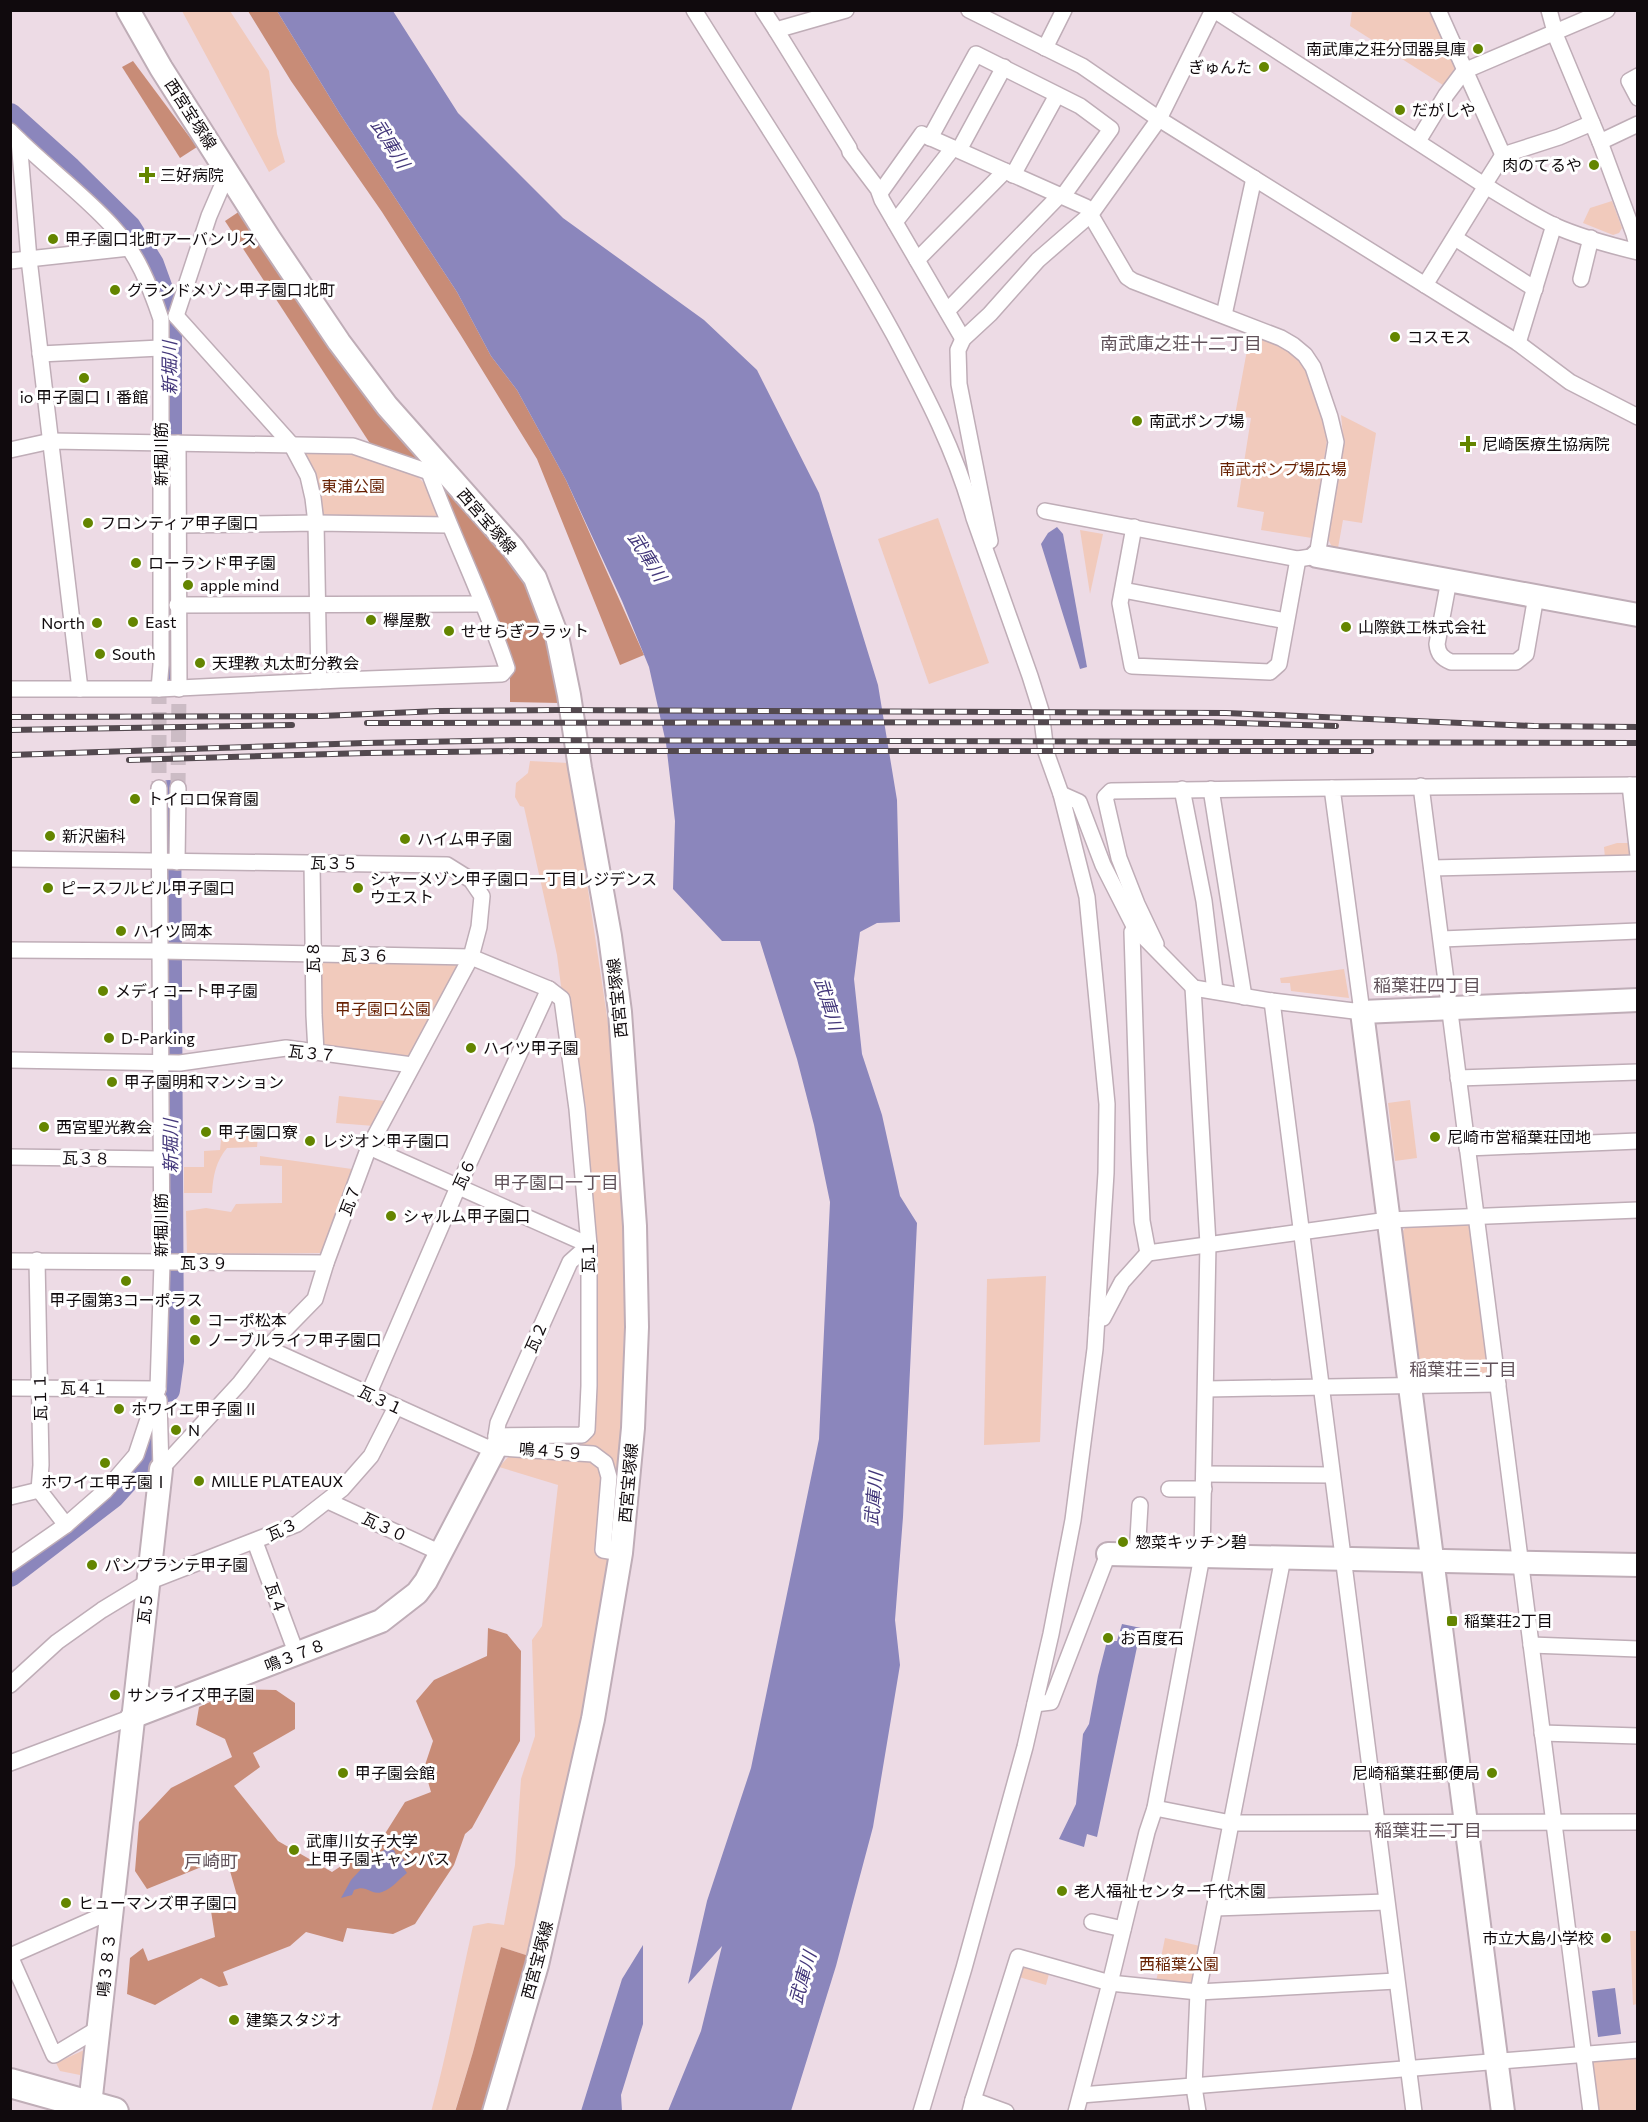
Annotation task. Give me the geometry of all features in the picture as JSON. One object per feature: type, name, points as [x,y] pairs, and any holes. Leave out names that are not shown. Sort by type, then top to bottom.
[{"type":"highway","points":[[10,2083],[96,2110]]},
{"type":"highway","points":[[10,2103],[42,2112]]},
{"type":"street","name":"西宮宝塚線","points":[[128,10],[161,68],[339,342],[432,467],[507,541],[535,578],[557,636],[570,695],[620,1012],[635,1226],[637,1327],[634,1406],[621,1553],[593,1719],[537,1965],[494,2112]]},
{"type":"street","points":[[694,10],[861,275],[923,389],[949,443],[1041,711],[1046,752],[1061,794],[1087,897],[1107,1104],[1106,1173],[1095,1349],[1073,1520],[1035,1704],[964,1968],[921,2112]]},
{"type":"street","points":[[763,10],[850,152],[878,189],[963,339]]},
{"type":"street","points":[[776,30],[805,16],[846,10]]},
{"type":"street","points":[[969,10],[1082,66],[1159,119],[1518,343],[1570,382],[1638,417]]},
{"type":"street","points":[[1045,48],[1064,10]]},
{"type":"street","points":[[997,581],[959,384],[957,350],[963,339],[990,314],[1038,260],[1091,214],[1159,119],[1214,10],[1485,186],[1554,225],[1591,238],[1638,250],[1635,234],[1555,31],[1549,10]]},
{"type":"street","points":[[1438,10],[1503,155]]},
{"type":"street","points":[[1418,141],[1446,94],[1464,71],[1607,10]]},
{"type":"street","points":[[930,138],[976,54],[1080,105],[1111,129],[1062,196],[947,311]]},
{"type":"street","points":[[895,222],[956,149],[1004,67]]},
{"type":"street","points":[[1638,76],[1629,81],[1638,98]]},
{"type":"street","points":[[917,260],[1009,173],[1057,95]]},
{"type":"street","points":[[1425,285],[1503,155],[1559,137],[1592,123]]},
{"type":"street","points":[[1600,142],[1638,124]]},
{"type":"street","points":[[880,194],[922,134],[1086,207],[1127,277],[1281,338],[1305,355],[1316,376],[1336,442],[1307,557],[1286,621],[1279,664],[1270,672],[1132,666],[1120,603],[1134,526]]},
{"type":"street","points":[[15,136],[80,689]]},
{"type":"street","name":"新堀川筋","points":[[15,136],[112,226],[129,249],[169,318],[160,348],[170,442],[159,689]]},
{"type":"street","points":[[228,172],[169,318],[291,444],[308,476],[316,523],[319,681]]},
{"type":"street","points":[[1224,315],[1254,178]]},
{"type":"street","points":[[1518,343],[1554,225]]},
{"type":"street","points":[[1455,238],[1535,289]]},
{"type":"street","points":[[1581,279],[1591,238]]},
{"type":"street","points":[[10,261],[129,249]]},
{"type":"street","points":[[40,354],[160,348]]},
{"type":"street","points":[[10,450],[51,441],[354,446],[432,467],[448,525],[495,632],[507,668],[501,674],[179,689],[10,689]]},
{"type":"street","points":[[170,442],[179,525],[177,604],[179,689]]},
{"type":"street","points":[[1045,511],[1449,580],[1638,615]]},
{"type":"street","points":[[179,525],[316,523],[448,525]]},
{"type":"street","points":[[1449,580],[1437,650],[1442,658],[1451,662],[1516,662],[1526,654],[1536,596]]},
{"type":"street","points":[[1123,590],[1286,621]]},
{"type":"street","points":[[177,604],[483,604]]},
{"type":"street","points":[[1161,954],[1137,904],[1119,858],[1105,796],[1111,790],[1634,785],[1638,856]]},
{"type":"street","points":[[1421,786],[1591,2112]]},
{"type":"street","name":"新堀川筋","points":[[10,1564],[66,1525],[105,1491],[136,1455],[158,1389],[169,1263],[161,1159],[168,1062],[169,861],[159,788]]},
{"type":"street","points":[[169,861],[178,788]]},
{"type":"street","points":[[1332,788],[1503,2112]]},
{"type":"street","points":[[1182,789],[1204,901],[1215,991]]},
{"type":"street","points":[[1211,789],[1244,997]]},
{"type":"street","points":[[1061,794],[1079,802],[1103,865],[1135,928],[1193,987],[1244,997],[1362,1012],[1638,1000]]},
{"type":"street","name":"瓦３５","points":[[10,859],[447,865],[471,880],[482,896]]},
{"type":"street","name":"瓦８","points":[[312,862],[316,1052]]},
{"type":"street","points":[[1432,868],[1638,863]]},
{"type":"street","name":"瓦７","points":[[161,1469],[240,1383],[267,1348],[315,1299],[369,1148],[471,957],[479,927],[482,896]]},
{"type":"street","points":[[1135,928],[1132,932],[1138,1142],[1142,1221],[1148,1253]]},
{"type":"street","points":[[1442,939],[1638,931]]},
{"type":"street","name":"瓦３６","points":[[10,950],[471,957],[549,989]]},
{"type":"street","points":[[1076,2112],[1155,1808],[1202,1556],[1209,1244],[1193,987]]},
{"type":"street","name":"瓦６","points":[[369,1393],[458,1187],[549,989]]},
{"type":"street","name":"瓦１","points":[[496,1441],[582,1435],[587,1430],[589,1245],[577,1109],[562,999],[549,989]]},
{"type":"street","points":[[1272,1001],[1414,2112]]},
{"type":"street","name":"瓦３７","points":[[10,1060],[168,1062],[286,1048],[412,1065]]},
{"type":"street","points":[[1458,1078],[1638,1072]]},
{"type":"street","points":[[1467,1148],[1638,1141]]},
{"type":"street","points":[[369,1148],[589,1245]]},
{"type":"street","name":"瓦３８","points":[[10,1157],[161,1159]]},
{"type":"street","points":[[1097,1318],[1103,1318],[1108,1312],[1122,1282],[1148,1253],[1388,1220],[1638,1210]]},
{"type":"street","name":"瓦２","points":[[496,1441],[498,1423],[570,1262],[589,1245]]},
{"type":"street","name":"瓦１１","points":[[37,1260],[41,1465],[39,1490]]},
{"type":"street","name":"瓦３９","points":[[10,1261],[326,1263]]},
{"type":"street","name":"瓦３１","points":[[267,1348],[486,1447],[496,1441]]},
{"type":"street","points":[[1206,1389],[1498,1384]]},
{"type":"street","name":"瓦４１","points":[[10,1388],[158,1389]]},
{"type":"street","name":"瓦５","points":[[132,1717],[161,1469],[158,1389]]},
{"type":"street","name":"瓦３","points":[[10,1685],[57,1642],[102,1610],[148,1582],[297,1524],[342,1489],[371,1456],[396,1407]]},
{"type":"street","name":"鳴４５９","points":[[496,1441],[593,1454],[605,1463],[609,1477],[603,1550],[621,1553]]},
{"type":"street","name":"鳴３７８","points":[[10,1763],[381,1621],[417,1593],[441,1553],[496,1441]]},
{"type":"street","points":[[1169,1489],[1204,1482],[1332,1474]]},
{"type":"street","points":[[10,1497],[39,1490],[66,1525]]},
{"type":"street","name":"瓦３０","points":[[328,1501],[441,1553]]},
{"type":"street","points":[[1137,1555],[1140,1506]]},
{"type":"street","name":"瓦４","points":[[255,1542],[297,1655]]},
{"type":"street","points":[[1035,1704],[1051,1702],[1108,1554],[1638,1565]]},
{"type":"street","points":[[1198,2112],[1194,2087],[1198,1992],[1283,1558]]},
{"type":"street","points":[[1531,1645],[1638,1649]]},
{"type":"street","name":"鳴３８３","points":[[96,2110],[99,2028],[132,1717]]},
{"type":"street","points":[[1542,1733],[1638,1736]]},
{"type":"street","points":[[1155,1808],[1231,1823],[1638,1822]]},
{"type":"street","points":[[1215,1908],[1386,1902]]},
{"type":"street","points":[[99,2028],[54,2055],[10,1956],[112,1911]]},
{"type":"street","points":[[1092,1922],[1123,1929]]},
{"type":"street","points":[[1006,2112],[972,2106],[1018,1958],[1110,1983],[1198,1992],[1396,1981]]},
{"type":"street","points":[[1081,2096],[1638,2050]]},
{"type":"green space","points":[[182,11],[230,11],[269,71],[277,134],[285,162],[269,172]]},
{"type":"green space","points":[[1352,11],[1430,11],[1455,62],[1454,72],[1443,85],[1350,26]]},
{"type":"green space","points":[[1612,201],[1622,228],[1619,233],[1613,235],[1583,223],[1590,208]]},
{"type":"green space","name":"南武ポンプ場広場","points":[[1250,334],[1292,349],[1305,364],[1323,417],[1327,440],[1312,538],[1261,530],[1264,512],[1237,507],[1251,418],[1235,415]]},
{"type":"green space","points":[[1341,415],[1376,433],[1362,523],[1343,520],[1338,548],[1332,547],[1328,539],[1344,446]]},
{"type":"green space","name":"東浦公園","points":[[352,450],[413,472],[428,487],[439,513],[437,519],[323,518],[303,455],[308,451]]},
{"type":"green space","points":[[938,518],[989,663],[929,684],[878,539]]},
{"type":"green space","points":[[1080,530],[1103,534],[1090,594]]},
{"type":"green space","points":[[530,761],[569,763],[611,1043],[626,1276],[619,1482],[588,1711],[529,1956],[501,1947],[455,2111],[431,2112],[473,1926],[488,1923],[504,1925],[515,1865],[521,1779],[535,1736],[532,1640],[542,1626],[558,1485],[499,1467],[523,1441],[586,1443],[596,1414],[586,1107],[561,986],[557,955],[524,807],[520,806],[515,797],[516,783],[528,773]]},
{"type":"green space","points":[[1617,843],[1630,843],[1631,857],[1605,858],[1604,847]]},
{"type":"green space","name":"甲子園口公園","points":[[324,959],[458,961],[461,965],[409,1063],[326,1048],[320,1043],[318,965]]},
{"type":"green space","points":[[1344,969],[1349,998],[1291,991],[1290,983],[1281,983],[1280,978]]},
{"type":"green space","points":[[339,1096],[385,1101],[374,1126],[336,1123]]},
{"type":"green space","points":[[1410,1100],[1417,1158],[1395,1161],[1388,1103]]},
{"type":"green space","points":[[259,1125],[257,1147],[227,1148],[223,1153],[216,1169],[212,1193],[184,1193],[184,1167],[204,1167],[204,1151],[220,1150],[221,1140],[227,1139],[227,1126]]},
{"type":"green space","points":[[260,1156],[352,1169],[322,1253],[187,1254],[186,1211],[206,1208],[231,1212],[236,1204],[282,1203],[282,1166],[260,1165]]},
{"type":"green space","points":[[1466,1225],[1472,1227],[1491,1373],[1488,1378],[1424,1379],[1420,1376],[1402,1232],[1406,1227]]},
{"type":"green space","points":[[1046,1276],[1040,1442],[984,1445],[987,1279]]},
{"type":"green space","points":[[1630,1931],[1638,1931],[1637,2004],[1633,2005]]},
{"type":"green space","name":"西稲葉公園","points":[[1165,1938],[1200,1946],[1194,1984],[1156,1982]]},
{"type":"green space","points":[[1022,1966],[1049,1974],[1046,1985],[1019,1977]]},
{"type":"green space","points":[[84,2050],[80,2075],[60,2071],[56,2063]]},
{"type":"green space","points":[[1637,2054],[1637,2111],[1599,2111],[1593,2063],[1597,2058]]},
{"type":"shaded area","points":[[248,11],[277,11],[340,114],[457,292],[491,356],[517,390],[566,480],[644,655],[620,665],[537,459],[382,212],[291,81]]},
{"type":"shaded area","points":[[133,61],[197,147],[180,158],[122,67]]},
{"type":"shaded area","points":[[243,209],[418,457],[413,463],[373,448],[225,221]]},
{"type":"shaded area","points":[[443,481],[517,565],[543,617],[560,703],[510,702],[510,665],[438,482]]},
{"type":"shaded area","points":[[488,1628],[507,1634],[521,1651],[520,1741],[472,1828],[465,1834],[454,1865],[415,1924],[393,1934],[347,1928],[343,1942],[306,1932],[290,1946],[223,1972],[228,1985],[219,1987],[201,1978],[155,2005],[127,1994],[130,1958],[143,1948],[148,1961],[215,1937],[211,1911],[238,1899],[226,1857],[147,1889],[135,1871],[139,1822],[171,1788],[232,1757],[225,1739],[196,1725],[199,1707],[238,1689],[276,1690],[295,1703],[295,1729],[253,1753],[260,1767],[234,1786],[278,1841],[332,1872],[381,1840],[405,1802],[431,1792],[424,1768],[433,1741],[416,1701],[434,1680],[487,1656]]},
{"type":"shaded area","points":[[501,1947],[529,1956],[484,2111],[455,2112],[473,2052]]},
{"type":"water","name":"武庫川","points":[[277,11],[393,11],[458,113],[563,218],[704,320],[757,370],[819,493],[878,685],[897,800],[900,922],[877,923],[860,932],[854,979],[862,1054],[882,1115],[900,1196],[917,1223],[903,1517],[895,1620],[900,1665],[873,1827],[836,1966],[791,2111],[668,2111],[701,2031],[722,1946],[688,1984],[707,1901],[751,1768],[819,1439],[830,1202],[814,1125],[797,1059],[760,941],[722,941],[673,889],[675,821],[666,743],[649,667],[622,601],[566,480],[517,390],[491,356],[457,292],[340,114]]},
{"type":"water","points":[[1057,527],[1063,534],[1087,667],[1080,669],[1041,544],[1048,533]]},
{"type":"water","points":[[1122,1624],[1141,1628],[1097,1837],[1087,1834],[1084,1847],[1059,1839],[1076,1804],[1083,1734],[1089,1724],[1107,1641],[1117,1641]]},
{"type":"water","points":[[386,1849],[394,1850],[396,1855],[404,1859],[403,1867],[407,1873],[386,1891],[375,1893],[363,1888],[354,1890],[352,1895],[341,1898],[351,1880],[368,1859]]},
{"type":"water","points":[[643,1945],[643,2024],[621,2095],[622,2111],[581,2111],[622,1979]]},
{"type":"water","points":[[1615,1988],[1621,2034],[1598,2037],[1592,1991]]},
{"type":"waterway","name":"新堀川","points":[[10,115],[129,227],[152,264],[165,300],[170,324],[170,681]]},
{"type":"waterway","name":"新堀川","points":[[168,1390],[172,1361],[169,792]]},
{"type":"waterway","name":"新堀川","points":[[10,1575],[113,1496],[142,1464],[149,1447]]},
{"type":"tunnel","points":[[159,689],[159,788]]},
{"type":"tunnel","points":[[178,788],[179,689]]},
{"type":"railway","points":[[10,717],[321,716],[439,711],[557,710],[1226,713],[1534,726],[1638,727]]},
{"type":"railway","points":[[367,723],[1204,722],[1336,726]]},
{"type":"railway","points":[[10,730],[292,725]]},
{"type":"railway","points":[[10,755],[519,740],[1638,743]]},
{"type":"railway","points":[[129,760],[519,751],[1371,751]]},
{"type":"place","name":"南武庫之荘分団器具庫","points":[[1478,49]]},
{"type":"place","name":"ぎゅんた","points":[[1264,67]]},
{"type":"place","name":"だがしや","points":[[1400,110]]},
{"type":"place","name":"肉のてるや","points":[[1594,165]]},
{"type":"place","name":"三好病院","points":[[147,175]]},
{"type":"place","name":"甲子園口北町アーバンリス","points":[[53,239]]},
{"type":"place","name":"グランドメゾン甲子園口北町","points":[[115,290]]},
{"type":"place","name":"コスモス","points":[[1395,337]]},
{"type":"place","name":"io 甲子園口Ⅰ番館","points":[[84,378]]},
{"type":"place","name":"南武ポンプ場","points":[[1137,421]]},
{"type":"place","name":"尼崎医療生協病院","points":[[1468,444]]},
{"type":"place","name":"フロンティア甲子園口","points":[[88,523]]},
{"type":"place","name":"ローランド甲子園","points":[[136,563]]},
{"type":"place","name":"apple mind","points":[[188,585]]},
{"type":"place","name":"欅屋敷","points":[[371,620]]},
{"type":"place","name":"East","points":[[133,622]]},
{"type":"place","name":"North","points":[[97,623]]},
{"type":"place","name":"山際鉄工株式会社","points":[[1346,627]]},
{"type":"place","name":"せせらぎフラット","points":[[449,631]]},
{"type":"place","name":"South","points":[[100,654]]},
{"type":"place","name":"天理教 丸太町分教会","points":[[200,663]]},
{"type":"place","name":"トイロロ保育園","points":[[135,799]]},
{"type":"place","name":"新沢歯科","points":[[50,836]]},
{"type":"place","name":"ハイム甲子園","points":[[405,839]]},
{"type":"place","name":"ピースフルビル甲子園口","points":[[48,888]]},
{"type":"place","name":"シャーメゾン甲子園口一丁目レジデンス ウエスト","points":[[358,888]]},
{"type":"place","name":"ハイツ岡本","points":[[121,931]]},
{"type":"place","name":"メディコート甲子園","points":[[103,991]]},
{"type":"place","name":"D-Parking","points":[[109,1038]]},
{"type":"place","name":"ハイツ甲子園","points":[[471,1048]]},
{"type":"place","name":"甲子園明和マンション","points":[[112,1082]]},
{"type":"place","name":"西宮聖光教会","points":[[44,1127]]},
{"type":"place","name":"甲子園口寮","points":[[206,1132]]},
{"type":"place","name":"尼崎市営稲葉荘団地","points":[[1435,1137]]},
{"type":"place","name":"レジオン甲子園口","points":[[310,1141]]},
{"type":"place","name":"シャルム甲子園口","points":[[391,1216]]},
{"type":"place","name":"甲子園第3コーポラス","points":[[126,1281]]},
{"type":"place","name":"コーポ松本","points":[[195,1320]]},
{"type":"place","name":"ノーブルライフ甲子園口","points":[[195,1340]]},
{"type":"place","name":"ホワイエ甲子園Ⅱ","points":[[119,1409]]},
{"type":"place","name":"N","points":[[176,1430]]},
{"type":"place","name":"ホワイエ甲子園Ⅰ","points":[[105,1463]]},
{"type":"place","name":"MILLE PLATEAUX","points":[[199,1481]]},
{"type":"place","name":"惣菜キッチン碧","points":[[1123,1542]]},
{"type":"place","name":"パンプランテ甲子園","points":[[92,1565]]},
{"type":"place","name":"稲葉荘2丁目","points":[[1452,1621]]},
{"type":"place","name":"お百度石","points":[[1108,1638]]},
{"type":"place","name":"サンライズ甲子園","points":[[115,1695]]},
{"type":"place","name":"甲子園会館","points":[[343,1773]]},
{"type":"place","name":"尼崎稲葉荘郵便局","points":[[1492,1773]]},
{"type":"place","name":"武庫川女子大学 上甲子園キャンパス","points":[[294,1850]]},
{"type":"place","name":"老人福祉センター千代木園","points":[[1062,1891]]},
{"type":"place","name":"ヒューマンズ甲子園口","points":[[66,1903]]},
{"type":"place","name":"市立大島小学校","points":[[1606,1938]]},
{"type":"place","name":"建築スタジオ","points":[[234,2020]]},
{"type":"district","name":"南武庫之荘十二丁目","points":[[1181,344]]},
{"type":"district","name":"稲葉荘四丁目","points":[[1427,986]]},
{"type":"district","name":"甲子園口一丁目","points":[[556,1183]]},
{"type":"district","name":"稲葉荘三丁目","points":[[1463,1370]]},
{"type":"district","name":"稲葉荘二丁目","points":[[1428,1831]]},
{"type":"district","name":"戸崎町","points":[[211,1862]]}]
